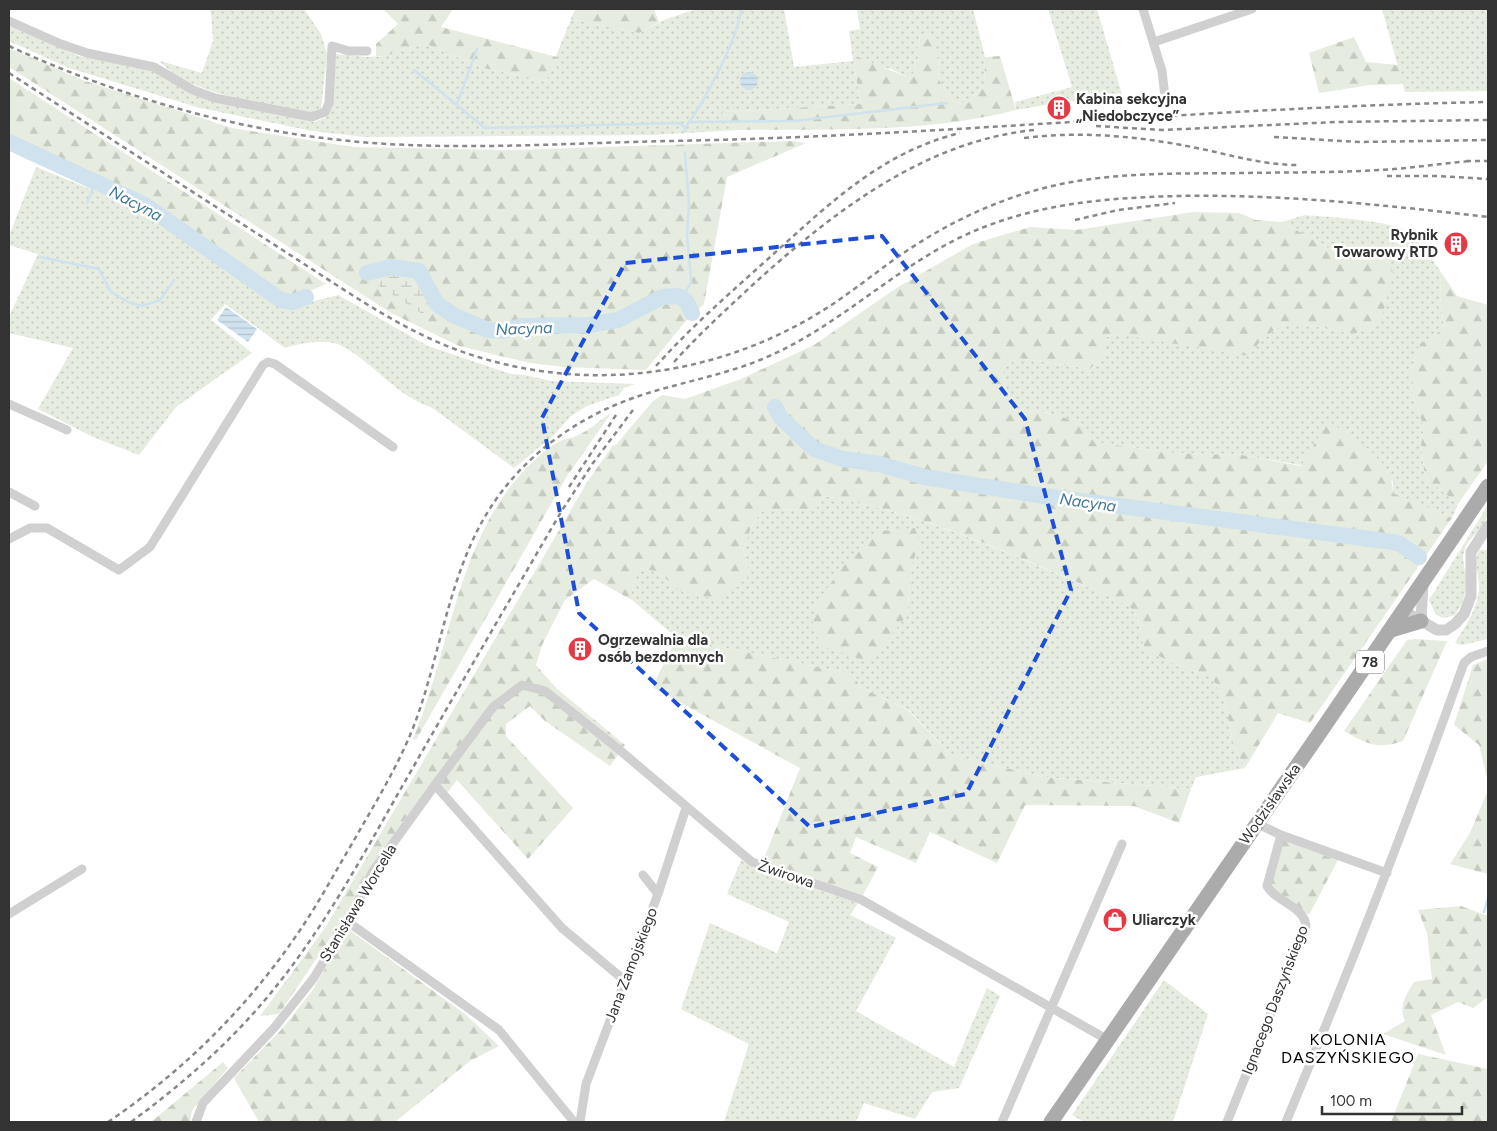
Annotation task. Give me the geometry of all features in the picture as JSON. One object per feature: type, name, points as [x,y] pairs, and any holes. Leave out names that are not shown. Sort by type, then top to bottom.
[{"type":"main road","name":"Wodzisławska","points":[[1051,1122],[1391,630],[1488,486]]},
{"type":"main road","points":[[1391,630],[1421,621]]},
{"type":"street","points":[[1144,9],[1162,71],[1165,97]]},
{"type":"street","points":[[1154,42],[1252,9]]},
{"type":"street","points":[[9,21],[61,44],[87,53],[154,66],[193,90],[215,98],[312,117],[326,112],[329,103],[329,44],[349,51],[367,51]]},
{"type":"street","points":[[9,539],[30,528],[47,528],[119,570],[150,548],[263,366],[268,362],[275,364],[393,447]]},
{"type":"street","points":[[9,404],[67,430]]},
{"type":"street","points":[[9,492],[35,506]]},
{"type":"street","points":[[1404,611],[1442,630],[1451,627],[1460,619],[1472,594],[1470,552],[1488,526]]},
{"type":"street","points":[[1421,621],[1422,584]]},
{"type":"street","points":[[1286,1122],[1387,873],[1435,749],[1464,663],[1471,657],[1488,651]]},
{"type":"street","name":"Stanisława Worcella","points":[[196,1122],[202,1103],[284,1015],[313,979],[348,922],[374,871],[434,785],[494,706],[522,685]]},
{"type":"street","name":"Żwirowa","points":[[522,685],[545,691],[616,747],[752,862],[860,899],[1108,1040]]},
{"type":"street","points":[[434,785],[562,928],[624,980]]},
{"type":"street","name":"Jana Zamojskiego","points":[[580,1122],[586,1084],[658,894],[686,808]]},
{"type":"street","points":[[1256,823],[1281,835],[1387,873]]},
{"type":"street","name":"Ignacego Daszyńskiego","points":[[1227,1122],[1306,926],[1306,918],[1271,893],[1267,886],[1281,835]]},
{"type":"street","points":[[1002,1122],[1122,844]]},
{"type":"street","points":[[9,914],[82,870]]},
{"type":"street","points":[[643,875],[658,894]]},
{"type":"street","points":[[348,922],[499,1030],[574,1122]]},
{"type":"highlighted area","points":[[882,236],[1025,419],[1071,590],[966,794],[810,827],[579,613],[542,418],[625,263]]},
{"type":"green space","points":[[208,9],[304,9],[321,34],[327,54],[321,109],[311,113],[252,102],[209,90],[173,73],[160,61],[202,73],[213,41],[211,12]]},
{"type":"green space","points":[[383,9],[453,9],[441,27],[557,57],[546,81],[483,68],[424,43],[386,56],[376,56],[376,44],[398,24]]},
{"type":"green space","points":[[575,9],[654,9],[659,22],[639,33],[571,19]]},
{"type":"green space","points":[[696,9],[784,9],[794,67],[853,61],[861,104],[722,112],[738,130],[652,135],[365,137],[312,131],[200,108],[69,68],[9,41],[9,26],[79,56],[146,68],[220,102],[314,122],[325,118],[332,107],[336,54],[369,57],[386,56],[424,43],[483,68],[546,81],[571,19],[639,33],[664,20]]},
{"type":"green space","points":[[857,9],[973,9],[985,57],[984,85],[968,103],[954,102],[939,80],[938,57],[920,36],[912,79],[891,69],[853,61],[849,31],[860,29]]},
{"type":"green space","points":[[1048,9],[1097,9],[1123,98],[1148,97],[1149,102],[1093,103],[1068,101],[1016,110],[1015,102],[1072,87]]},
{"type":"green space","points":[[1382,9],[1488,9],[1488,91],[1405,92]]},
{"type":"green space","points":[[931,33],[938,57],[939,80],[954,102],[968,103],[984,85],[985,57],[1000,56],[1016,110],[949,123],[807,130],[738,130],[722,112],[861,104],[853,61],[858,57],[912,79],[920,36]]},
{"type":"green space","points":[[1354,37],[1366,62],[1398,65],[1403,84],[1370,85],[1319,93],[1309,53]]},
{"type":"green space","points":[[9,48],[85,81],[232,128],[353,147],[514,150],[790,141],[806,143],[727,177],[704,304],[684,323],[646,370],[563,367],[530,363],[459,346],[391,313],[9,67]]},
{"type":"green space","points":[[9,78],[326,284],[294,298],[282,296],[170,216],[143,199],[9,138]]},
{"type":"green space","points":[[36,167],[142,210],[284,309],[338,295],[428,346],[511,374],[551,381],[635,384],[624,388],[619,395],[587,406],[571,416],[555,434],[514,468],[431,407],[407,395],[354,353],[342,346],[322,342],[298,344],[285,348],[225,304],[211,320],[252,353],[176,407],[139,455],[93,437],[38,409],[73,348],[9,333],[9,317],[38,254],[9,245],[9,236]]},
{"type":"green space","points":[[1194,212],[1239,213],[1256,220],[1282,222],[1340,255],[1365,254],[1377,256],[1391,265],[1393,273],[1380,325],[1353,334],[1300,323],[1284,323],[1261,340],[1249,356],[1117,334],[1107,337],[1104,354],[1090,369],[1018,358],[1002,369],[1011,408],[1046,413],[1069,420],[1079,425],[1094,442],[1174,453],[1242,455],[1301,466],[1328,421],[1379,459],[1391,480],[1393,493],[1452,518],[1310,723],[1278,713],[1245,768],[1235,749],[1224,700],[1212,677],[1173,663],[1144,649],[1141,628],[1135,613],[1120,601],[980,541],[887,510],[824,496],[815,510],[764,509],[752,525],[743,550],[750,575],[722,600],[684,593],[656,571],[638,568],[632,600],[594,579],[565,600],[542,645],[536,665],[556,688],[625,745],[610,766],[545,721],[530,706],[506,724],[506,736],[573,808],[528,859],[457,780],[447,793],[431,783],[373,863],[359,893],[340,924],[279,1014],[260,1016],[325,928],[588,481],[613,445],[615,446],[652,402],[662,395],[685,399],[741,379],[814,345],[898,287],[973,244],[1030,227],[1076,230]]},
{"type":"green space","points":[[1305,215],[1375,222],[1401,229],[1418,241],[1441,272],[1440,295],[1444,330],[1420,344],[1411,371],[1412,395],[1424,427],[1421,444],[1425,477],[1458,504],[1452,518],[1393,493],[1393,481],[1242,455],[1174,453],[1094,442],[1050,413],[1011,408],[1002,369],[1018,358],[1090,369],[1104,354],[1107,337],[1117,334],[1144,337],[1261,340],[1284,323],[1300,323],[1353,334],[1365,254],[1340,255],[1282,222]]},
{"type":"green space","points":[[390,264],[420,269],[438,300],[432,315],[424,315],[368,279],[366,270]]},
{"type":"green space","points":[[1441,272],[1457,296],[1488,305],[1488,461],[1458,504],[1425,477],[1421,444],[1424,427],[1412,395],[1411,371],[1420,344],[1444,329],[1440,295]]},
{"type":"green space","points":[[612,412],[567,476],[416,740],[413,739],[427,703],[460,589],[473,553],[490,518],[511,486],[538,457],[560,441],[584,432]]},
{"type":"green space","points":[[824,496],[888,510],[951,531],[1013,555],[1127,605],[1135,613],[1141,628],[1144,649],[1173,663],[1212,677],[1224,700],[1235,749],[1245,768],[1196,777],[1191,789],[1044,777],[951,755],[909,710],[860,687],[853,674],[677,638],[632,600],[638,568],[656,571],[684,593],[750,575],[743,550],[752,525],[764,509],[815,510]],"holes":[[[920,543],[912,564],[907,615],[818,601]]]},
{"type":"green space","points":[[1488,505],[1485,522],[1466,545],[1464,552],[1466,584],[1461,605],[1455,615],[1444,618],[1436,615],[1429,600]]},
{"type":"green space","points":[[915,528],[920,543],[912,564],[907,615],[870,662],[822,646],[812,626],[818,601],[844,565],[881,531]]},
{"type":"green space","points":[[1479,550],[1488,550],[1488,639],[1462,645],[1455,643],[1470,617],[1478,596],[1479,583],[1476,561]]},
{"type":"green space","points":[[677,638],[853,674],[860,687],[908,710],[951,755],[1044,777],[1191,789],[1179,823],[1134,806],[1025,805],[997,863],[930,832],[916,863],[856,837],[850,853],[878,867],[863,895],[763,861],[800,768],[652,687]]},
{"type":"green space","points":[[1407,640],[1447,641],[1403,741],[1386,745],[1372,744],[1344,731]]},
{"type":"green space","points":[[1488,659],[1488,782],[1479,745],[1454,725],[1473,665]]},
{"type":"green space","points":[[1488,790],[1488,874],[1450,864],[1470,833]]},
{"type":"green space","points":[[1282,840],[1338,860],[1309,915],[1272,890],[1269,883]]},
{"type":"green space","points":[[741,860],[754,868],[858,903],[850,915],[896,938],[856,1011],[954,1067],[987,988],[1000,996],[959,1088],[932,1092],[915,1119],[864,1103],[856,1122],[724,1122],[749,1044],[681,1009],[710,923],[777,953],[789,922],[727,894]]},
{"type":"green space","points":[[1461,906],[1488,916],[1488,997],[1473,1008],[1458,1002],[1431,1015],[1446,1055],[1383,1034],[1405,1021],[1402,1010],[1403,1005],[1414,982],[1432,979],[1427,933],[1418,910]]},
{"type":"green space","points":[[348,929],[465,1014],[499,1046],[470,1061],[395,1122],[259,1122],[234,1078],[282,1029],[312,991]]},
{"type":"green space","points":[[1164,980],[1208,1014],[1173,1122],[1084,1122],[1072,1115]]},
{"type":"green space","points":[[1418,1054],[1488,1069],[1488,1122],[1391,1122]]},
{"type":"green space","points":[[223,1062],[228,1068],[192,1110],[190,1122],[151,1122]]},
{"type":"water","points":[[749,72],[755,75],[758,81],[755,87],[749,90],[743,87],[740,81],[743,75]]},
{"type":"water","points":[[226,307],[257,329],[248,342],[217,320]]},
{"type":"waterway","points":[[685,128],[702,103],[727,54],[741,9]]},
{"type":"waterway","points":[[457,104],[477,49]]},
{"type":"waterway","points":[[414,70],[485,128],[680,123],[685,128],[685,131]]},
{"type":"waterway","points":[[689,122],[794,121],[947,103]]},
{"type":"waterway","name":"Nacyna","points":[[9,142],[145,205],[281,300],[293,302],[306,297]]},
{"type":"waterway","points":[[681,298],[691,283],[687,236],[689,204],[685,153]]},
{"type":"waterway","points":[[87,203],[96,182]]},
{"type":"waterway","points":[[40,257],[99,269],[111,292],[130,303],[142,306],[160,300],[174,280]]},
{"type":"waterway","name":"Nacyna","points":[[367,273],[391,267],[419,271],[437,304],[455,316],[488,330],[503,331],[522,326],[589,325],[618,320],[662,297],[678,296],[686,301],[692,313]]},
{"type":"waterway","name":"Nacyna","points":[[775,407],[781,418],[814,449],[843,459],[879,464],[924,477],[1044,496],[1393,542],[1400,544],[1419,557]]},
{"type":"waterway","points":[[1484,912],[1488,898]]},
{"type":"railway","points":[[9,46],[129,94],[213,118],[255,127],[340,140],[422,146],[505,146],[875,134],[1283,110],[1488,102]]},
{"type":"railway","points":[[9,73],[352,295],[413,330],[452,348],[499,363],[546,372],[594,375],[642,373],[689,365],[735,352],[779,334],[822,311],[905,252],[955,222],[1007,199],[1044,188],[1119,176],[1357,171],[1471,161]]},
{"type":"railway","points":[[1096,126],[1162,130],[1336,122],[1488,120]]},
{"type":"railway","points":[[674,362],[715,320],[788,254],[851,205],[885,183],[920,164],[956,148],[994,137],[1034,130]]},
{"type":"railway","points":[[656,366],[725,297],[812,219],[857,183],[905,153],[960,133]]},
{"type":"railway","points":[[1024,138],[1066,135],[1129,137],[1171,143],[1258,161],[1298,165]]},
{"type":"railway","points":[[1274,137],[1360,142],[1488,140]]},
{"type":"railway","points":[[1466,161],[1488,161]]},
{"type":"railway","points":[[1387,176],[1488,179]]},
{"type":"railway","points":[[108,1122],[187,1061],[211,1038],[256,989],[304,925],[393,772],[407,743],[430,676],[452,596],[471,545],[483,520],[497,498],[532,458],[574,427],[620,403],[645,394],[732,370],[788,347],[814,332],[936,250],[989,225],[1041,210],[1095,201],[1177,196],[1216,196],[1333,201],[1488,217]]},
{"type":"railway","points":[[1075,220],[1118,210],[1175,203]]},
{"type":"railway","points":[[131,1122],[170,1092],[225,1043],[258,1008],[294,963],[332,908],[561,512],[593,463],[633,410]]},
{"type":"railway","points":[[569,487],[616,415]]},
{"type":"place","name":"Kabina sekcyjna „Niedobczyce”","points":[[1059,108]]},
{"type":"place","name":"Rybnik Towarowy RTD","points":[[1456,244]]},
{"type":"place","name":"Ogrzewalnia dla osób bezdomnych","points":[[580,649]]},
{"type":"place","name":"Uliarczyk","points":[[1115,920]]},
{"type":"district","name":"KOLONIA DASZYŃSKIEGO","points":[[1348,1048]]}]
